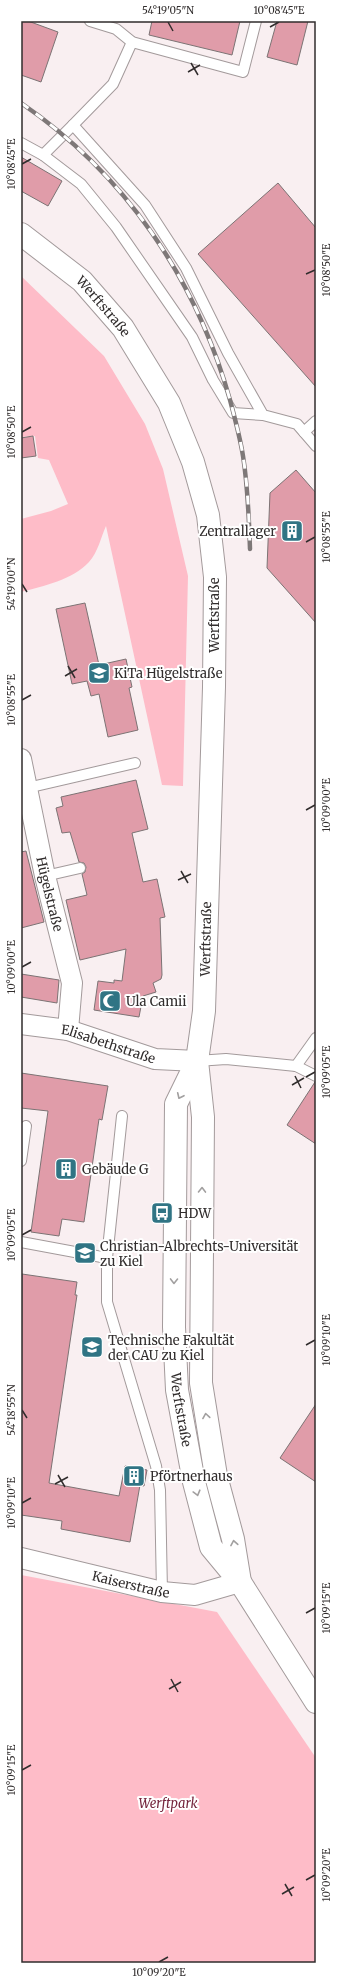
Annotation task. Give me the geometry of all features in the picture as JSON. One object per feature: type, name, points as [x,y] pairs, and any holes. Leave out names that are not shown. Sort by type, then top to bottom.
[{"type":"main road","name":"Werftstraße","points":[[21,234],[82,281],[123,328],[169,403],[193,462],[208,515],[215,577],[214,688],[204,1011],[197,1060],[202,1117],[201,1384],[216,1476],[233,1539],[240,1582],[316,1702]]},
{"type":"street","name":"Hügelstraße","points":[[21,758],[44,876],[72,983],[68,1030]]},
{"type":"street","name":"Elisabethstraße","points":[[21,1024],[68,1030],[155,1059],[197,1060]]},
{"type":"street","name":"Kaiserstraße","points":[[21,1558],[162,1592],[195,1595],[240,1582]]},
{"type":"lane","points":[[90,21],[116,25],[132,42],[243,72],[256,21]]},
{"type":"lane","points":[[43,155],[113,84],[132,42]]},
{"type":"lane","points":[[73,125],[145,205],[182,261],[228,353],[263,415]]},
{"type":"lane","points":[[21,143],[43,155],[81,184],[116,227],[192,337],[213,380],[233,413],[263,415],[297,424],[316,446]]},
{"type":"lane","points":[[304,432],[316,421]]},
{"type":"lane","points":[[27,788],[136,763]]},
{"type":"lane","points":[[44,876],[80,868]]},
{"type":"lane","points":[[296,1066],[316,1038]]},
{"type":"lane","points":[[197,1060],[226,1059],[296,1066],[316,1076]]},
{"type":"lane","points":[[122,1116],[107,1258],[108,1302],[156,1466],[160,1490],[162,1592]]},
{"type":"lane","points":[[21,1161],[26,1126]]},
{"type":"lane","points":[[21,1242],[107,1258]]},
{"type":"green space","points":[[21,276],[104,356],[145,424],[163,469],[188,576],[183,786],[162,785],[106,526],[95,554],[82,568],[57,582],[21,592],[21,519],[51,511],[68,504],[49,460],[38,458],[35,436],[21,437]]},
{"type":"green space","name":"Werftpark","points":[[21,1575],[217,1612],[316,1758],[316,1963],[21,1963]]},
{"type":"building","points":[[21,21],[28,21],[58,32],[41,82],[21,75]]},
{"type":"building","points":[[152,21],[240,21],[232,55],[149,35]]},
{"type":"building","points":[[277,21],[308,21],[297,65],[267,57]]},
{"type":"building","points":[[21,157],[62,181],[48,206],[21,191]]},
{"type":"building","points":[[278,183],[316,228],[316,387],[198,254]]},
{"type":"building","points":[[33,436],[36,456],[21,458],[21,438]]},
{"type":"building","name":"Zentrallager","points":[[296,470],[316,493],[316,623],[267,568],[270,493]]},
{"type":"building","name":"KiTa Hügelstraße","points":[[85,603],[99,665],[126,659],[132,687],[129,688],[138,730],[108,737],[99,694],[91,696],[87,681],[72,684],[56,609]]},
{"type":"building","points":[[136,780],[148,829],[132,833],[143,882],[157,879],[165,917],[160,918],[161,979],[153,983],[156,992],[143,996],[139,1017],[94,1010],[98,981],[114,983],[114,980],[122,981],[126,949],[80,960],[66,900],[87,895],[82,874],[85,872],[86,867],[84,863],[79,862],[70,832],[62,833],[56,808],[63,806],[61,797]]},
{"type":"building","points":[[26,851],[44,922],[21,928],[21,852]]},
{"type":"building","points":[[21,974],[59,980],[57,1003],[21,997]]},
{"type":"building","name":"Gebäude G","points":[[21,1073],[108,1086],[102,1120],[99,1119],[84,1222],[62,1219],[59,1236],[31,1232],[48,1111],[21,1108]]},
{"type":"building","points":[[316,1082],[316,1144],[287,1125]]},
{"type":"building","points":[[22,1274],[77,1282],[75,1295],[77,1295],[49,1483],[119,1496],[125,1466],[147,1470],[144,1486],[140,1485],[130,1542],[61,1529],[62,1521],[21,1515]]},
{"type":"building","points":[[316,1404],[316,1482],[280,1458]]},
{"type":"railway","points":[[21,103],[58,131],[93,162],[124,196],[152,233],[176,272],[198,313],[216,355],[239,435],[246,479],[250,549]]},
{"type":"place","name":"Zentrallager","points":[[292,531]]},
{"type":"place","name":"KiTa Hügelstraße","points":[[99,673]]},
{"type":"place","name":"Ula Camii","points":[[110,1001]]},
{"type":"place","name":"Gebäude G","points":[[66,1169]]},
{"type":"place","name":"HDW","points":[[162,1213]]},
{"type":"place","name":"Christian-Albrechts-Universität zu Kiel","points":[[85,1253]]},
{"type":"place","name":"Technische Fakultät der CAU zu Kiel","points":[[92,1347]]},
{"type":"place","name":"Pförtnerhaus","points":[[134,1476]]}]
